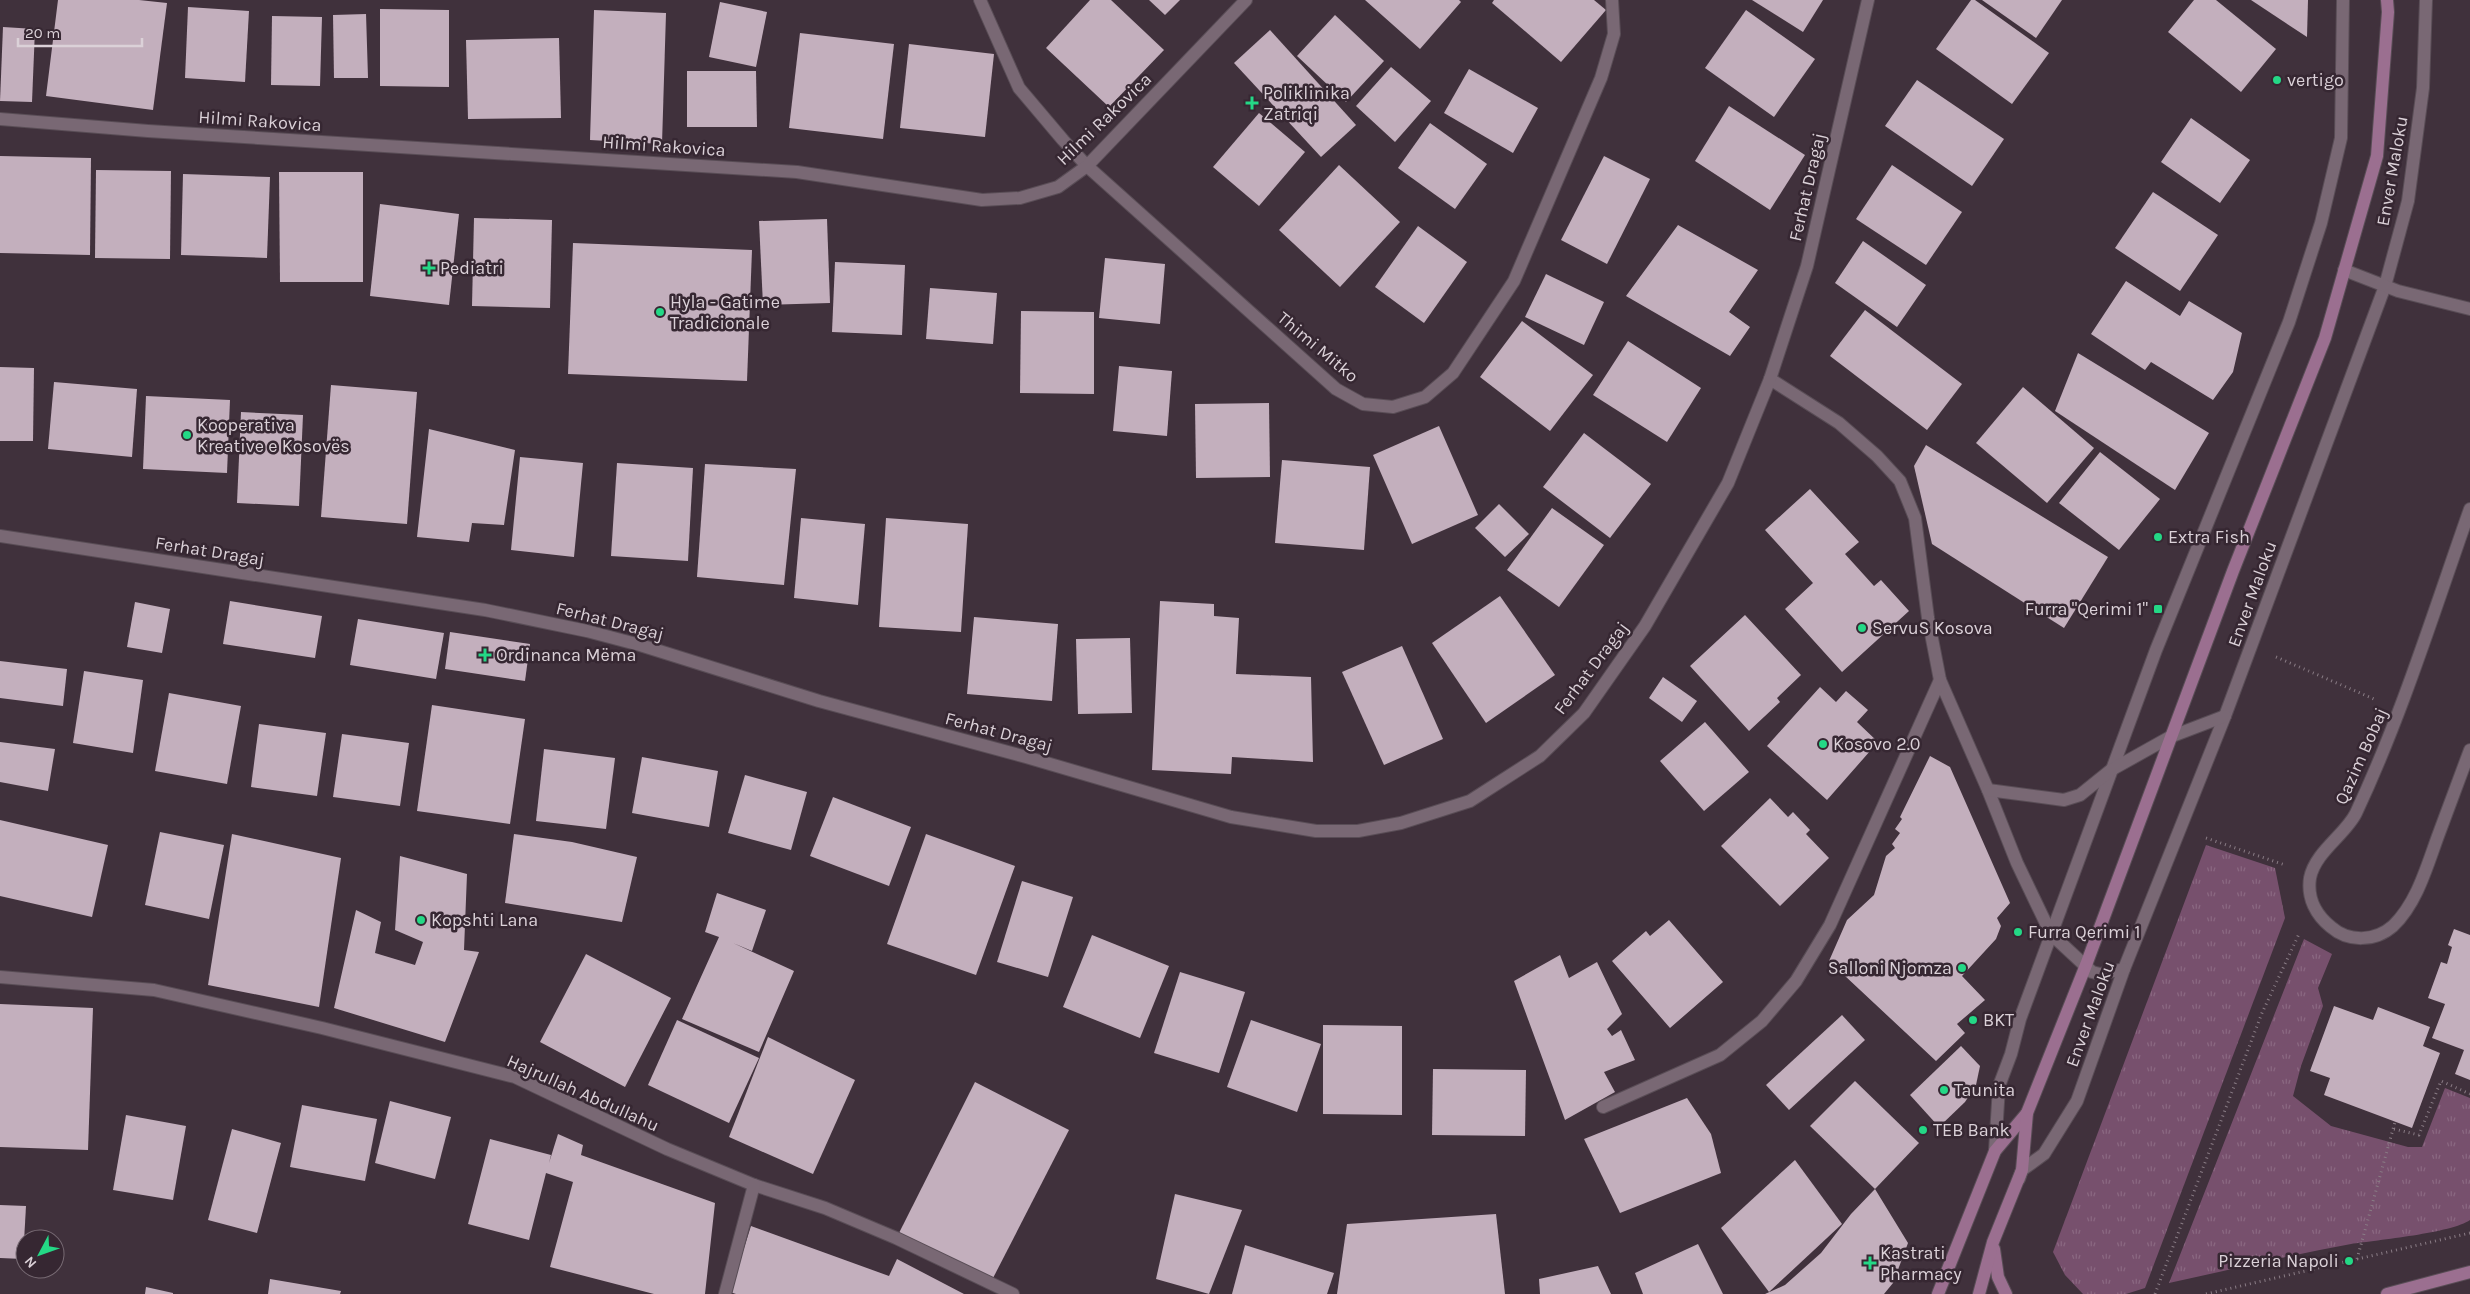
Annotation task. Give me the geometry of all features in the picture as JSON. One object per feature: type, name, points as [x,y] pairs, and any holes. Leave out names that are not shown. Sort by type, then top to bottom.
[{"type":"main road","name":"Enver Maloku","points":[[2022,1170],[2027,1113],[2086,965],[2170,737],[2325,338],[2377,156],[2384,78],[2387,0]]},
{"type":"main road","name":"Enver Maloku","points":[[1938,1294],[1995,1151],[2027,1113]]},
{"type":"main road","name":"Enver Maloku","points":[[1979,1294],[1993,1242]]},
{"type":"main road","points":[[1993,1242],[1998,1277],[2006,1294]]},
{"type":"main road","points":[[2386,1294],[2470,1272]]},
{"type":"street","name":"Thimi Mitko","points":[[980,0],[1020,88],[1087,166],[1336,389],[1363,404],[1393,407],[1425,397],[1453,373],[1514,281],[1601,78],[1614,34],[1612,0]]},
{"type":"street","name":"Hilmi Rakovica","points":[[0,119],[148,131],[797,172],[982,200],[1020,198],[1058,187],[1087,166],[1246,0]]},
{"type":"street","name":"Ferhat Dragaj","points":[[0,536],[484,610],[587,631],[640,645],[819,701],[1026,757],[1231,817],[1316,831],[1358,831],[1401,823],[1470,802],[1540,756],[1584,713],[1645,626],[1728,483],[1770,379],[1807,266],[1868,0]]},
{"type":"street","name":"Enver Maloku","points":[[1995,1151],[1999,1086],[2011,1054],[2020,1019],[2156,650],[2289,322],[2321,223],[2341,138],[2344,0]]},
{"type":"street","name":"Enver Maloku","points":[[1993,1242],[2022,1170],[2044,1154],[2077,1101],[2124,969],[2225,716],[2385,286],[2408,201],[2423,88],[2426,0]]},
{"type":"street","points":[[2344,270],[2398,291],[2470,309]]},
{"type":"street","points":[[1770,379],[1839,423],[1877,456],[1900,481],[1915,518],[1928,618],[1940,680],[1988,790],[2017,863],[2051,934],[2092,972],[2100,974],[2124,969]]},
{"type":"street","name":"Qazim Bobaj","points":[[2310,877],[2325,849],[2355,816],[2400,710],[2470,509]]},
{"type":"street","points":[[1602,1107],[1720,1055],[1762,1021],[1796,981],[1830,926],[1940,680]]},
{"type":"street","points":[[1988,790],[2064,800],[2080,795],[2111,770],[2170,737],[2225,716]]},
{"type":"street","points":[[2310,877],[2312,904],[2322,920],[2341,936],[2360,938],[2376,936],[2392,927],[2405,911],[2421,882],[2470,750]]},
{"type":"street","name":"Hajrullah Abdullahu","points":[[0,977],[154,990],[322,1028],[515,1078],[595,1117],[754,1185],[834,1212],[896,1238],[1013,1294]]},
{"type":"street","points":[[725,1294],[754,1185]]},
{"type":"path","points":[[2268,654],[2400,710]]},
{"type":"path","points":[[2205,838],[2281,863],[2310,877]]},
{"type":"path","points":[[2155,1294],[2262,1013],[2312,904]]},
{"type":"path","points":[[2394,1129],[2419,1135],[2440,1081],[2470,1094]]},
{"type":"path","points":[[2357,1258],[2396,1122]]},
{"type":"path","points":[[2206,1294],[2357,1258],[2470,1234]]},
{"type":"green space","points":[[2206,845],[2275,868],[2285,918],[2145,1288],[2126,1294],[2083,1294],[2065,1275],[2053,1252]]},
{"type":"green space","points":[[2304,939],[2332,954],[2318,988],[2323,1006],[2301,1066],[2293,1096],[2331,1126],[2408,1147],[2422,1147],[2445,1088],[2470,1098],[2470,1220],[2447,1229],[2328,1248],[2169,1283]]},
{"type":"building","points":[[58,0],[139,0],[167,3],[153,110],[46,96]]},
{"type":"building","points":[[1090,0],[1111,0],[1164,50],[1109,107],[1046,48]]},
{"type":"building","points":[[1149,0],[1180,0],[1165,15]]},
{"type":"building","points":[[1365,0],[1459,0],[1461,2],[1420,49]]},
{"type":"building","points":[[1494,0],[1594,0],[1606,10],[1561,62],[1492,3]]},
{"type":"building","points":[[1752,0],[1823,0],[1803,32]]},
{"type":"building","points":[[1971,0],[1975,0],[2049,53],[2012,104],[1936,49]]},
{"type":"building","points":[[1982,0],[2062,0],[2036,38]]},
{"type":"building","points":[[2194,0],[2216,0],[2276,49],[2241,92],[2168,32]]},
{"type":"building","points":[[2251,0],[2308,0],[2307,37]]},
{"type":"building","points":[[720,2],[767,12],[756,67],[709,57]]},
{"type":"building","points":[[188,7],[249,11],[245,82],[185,78]]},
{"type":"building","points":[[380,9],[449,10],[449,87],[380,86]]},
{"type":"building","points":[[594,10],[666,13],[662,144],[590,140]]},
{"type":"building","points":[[1746,10],[1815,59],[1774,117],[1705,68]]},
{"type":"building","points":[[366,14],[368,78],[334,78],[333,15]]},
{"type":"building","points":[[1335,15],[1384,61],[1346,102],[1297,56]]},
{"type":"building","points":[[272,16],[322,17],[320,86],[271,85]]},
{"type":"building","points":[[3,27],[35,29],[32,102],[0,101]]},
{"type":"building","points":[[1270,30],[1356,125],[1321,157],[1234,63]]},
{"type":"building","points":[[800,33],[894,44],[883,139],[789,128]]},
{"type":"building","points":[[559,38],[561,118],[468,119],[466,40]]},
{"type":"building","points":[[909,44],[994,54],[985,137],[900,128]]},
{"type":"building","points":[[1391,67],[1431,101],[1395,142],[1356,106]]},
{"type":"building","points":[[1469,69],[1538,108],[1513,153],[1444,113]]},
{"type":"building","points":[[687,71],[756,71],[757,127],[687,127]]},
{"type":"building","points":[[1917,80],[2004,139],[1972,186],[1885,126]]},
{"type":"building","points":[[1729,106],[1805,155],[1770,210],[1695,161]]},
{"type":"building","points":[[1259,113],[1305,152],[1259,206],[1213,167]]},
{"type":"building","points":[[2191,118],[2250,160],[2220,203],[2161,162]]},
{"type":"building","points":[[1430,123],[1487,164],[1455,209],[1398,168]]},
{"type":"building","points":[[0,156],[91,158],[90,255],[0,253]]},
{"type":"building","points":[[1604,156],[1650,179],[1607,264],[1561,240]]},
{"type":"building","points":[[1339,165],[1400,222],[1340,287],[1279,230]]},
{"type":"building","points":[[1892,165],[1962,212],[1926,265],[1856,219]]},
{"type":"building","points":[[96,170],[171,171],[170,259],[95,258]]},
{"type":"building","points":[[279,172],[363,172],[363,282],[280,282]]},
{"type":"building","points":[[183,174],[270,177],[267,258],[181,255]]},
{"type":"building","points":[[2153,192],[2218,235],[2180,291],[2115,248]]},
{"type":"building","points":[[380,204],[459,214],[449,305],[370,296]]},
{"type":"building","points":[[474,218],[552,220],[550,308],[472,306]]},
{"type":"building","points":[[827,219],[830,303],[763,305],[759,221]]},
{"type":"building","points":[[1678,225],[1758,270],[1729,312],[1750,327],[1730,356],[1626,296]]},
{"type":"building","points":[[1418,226],[1467,262],[1424,323],[1375,287]]},
{"type":"building","points":[[1863,241],[1926,285],[1897,327],[1835,283]]},
{"type":"building","name":"Hyla - Gatime Tradicionale","points":[[573,243],[752,250],[747,381],[568,374]]},
{"type":"building","points":[[1105,258],[1165,264],[1160,324],[1099,318]]},
{"type":"building","points":[[835,262],[905,265],[902,335],[832,332]]},
{"type":"building","points":[[1546,274],[1604,302],[1584,345],[1525,317]]},
{"type":"building","points":[[2126,281],[2180,316],[2189,301],[2242,333],[2233,372],[2213,400],[2151,362],[2145,370],[2091,334]]},
{"type":"building","points":[[930,288],[997,293],[993,344],[926,339]]},
{"type":"building","points":[[1865,310],[1962,384],[1927,430],[1830,356]]},
{"type":"building","points":[[1021,311],[1094,312],[1094,394],[1020,393]]},
{"type":"building","points":[[1522,321],[1593,375],[1550,431],[1480,377]]},
{"type":"building","points":[[1628,341],[1701,388],[1667,442],[1593,395]]},
{"type":"building","points":[[2078,353],[2209,433],[2175,490],[2055,411]]},
{"type":"building","points":[[1119,366],[1172,371],[1167,436],[1113,431]]},
{"type":"building","points":[[0,367],[34,368],[33,441],[0,441]]},
{"type":"building","points":[[54,382],[137,389],[132,457],[48,449]]},
{"type":"building","points":[[331,385],[417,392],[407,524],[321,517]]},
{"type":"building","points":[[2023,387],[2094,448],[2047,503],[1976,443]]},
{"type":"building","name":"Kooperativa Kreative e Kosovës","points":[[146,396],[230,400],[227,473],[143,469]]},
{"type":"building","points":[[1269,403],[1270,477],[1196,478],[1195,404]]},
{"type":"building","points":[[241,412],[303,415],[299,506],[237,503]]},
{"type":"building","points":[[1439,426],[1478,515],[1412,544],[1373,455]]},
{"type":"building","points":[[429,429],[515,450],[504,525],[472,523],[469,542],[417,537]]},
{"type":"building","points":[[1584,433],[1651,484],[1610,538],[1543,487]]},
{"type":"building","points":[[1926,445],[2108,557],[2064,628],[1932,544],[1914,466]]},
{"type":"building","points":[[2100,452],[2160,499],[2119,550],[2059,503]]},
{"type":"building","points":[[520,457],[583,463],[574,557],[511,550]]},
{"type":"building","points":[[1282,460],[1370,467],[1364,550],[1275,543]]},
{"type":"building","points":[[617,463],[693,468],[688,561],[611,556]]},
{"type":"building","points":[[705,464],[796,469],[784,585],[697,577]]},
{"type":"building","points":[[1810,489],[1859,542],[1845,554],[1874,586],[1881,580],[1909,611],[1842,672],[1785,609],[1813,583],[1765,530]]},
{"type":"building","points":[[1499,504],[1529,534],[1505,557],[1475,528]]},
{"type":"building","points":[[1552,508],[1604,545],[1559,607],[1507,570]]},
{"type":"building","points":[[801,518],[865,524],[858,605],[794,598]]},
{"type":"building","points":[[886,518],[968,524],[961,632],[879,627]]},
{"type":"building","points":[[1500,596],[1555,675],[1486,723],[1432,643]]},
{"type":"building","points":[[230,601],[322,616],[315,658],[223,644]]},
{"type":"building","points":[[1160,601],[1214,604],[1214,616],[1239,618],[1236,674],[1311,677],[1313,762],[1232,757],[1231,774],[1152,770]]},
{"type":"building","points":[[135,602],[170,609],[162,653],[127,647]]},
{"type":"building","points":[[1745,615],[1801,675],[1777,698],[1780,702],[1749,731],[1690,666]]},
{"type":"building","points":[[974,617],[1058,624],[1052,701],[967,694]]},
{"type":"building","points":[[358,619],[444,633],[436,679],[350,665]]},
{"type":"building","points":[[450,632],[530,644],[525,681],[445,669]]},
{"type":"building","points":[[1130,638],[1132,713],[1078,714],[1076,639]]},
{"type":"building","points":[[1402,646],[1443,739],[1384,765],[1342,672]]},
{"type":"building","points":[[0,661],[67,669],[63,706],[0,698]]},
{"type":"building","points":[[84,671],[143,680],[133,753],[73,743]]},
{"type":"building","points":[[1663,677],[1697,701],[1682,722],[1649,698]]},
{"type":"building","name":"Kosovo 2.0","points":[[1820,687],[1836,702],[1846,691],[1868,710],[1857,722],[1878,742],[1827,800],[1767,746]]},
{"type":"building","points":[[169,693],[241,706],[227,784],[155,771]]},
{"type":"building","points":[[432,705],[525,719],[510,824],[417,811]]},
{"type":"building","points":[[1705,722],[1749,772],[1704,811],[1660,761]]},
{"type":"building","points":[[259,724],[326,733],[317,796],[251,787]]},
{"type":"building","points":[[342,734],[409,743],[400,806],[333,797]]},
{"type":"building","points":[[0,742],[55,749],[48,791],[0,782]]},
{"type":"building","points":[[544,749],[615,758],[606,829],[536,821]]},
{"type":"building","points":[[1930,756],[1950,767],[2010,903],[1997,918],[2001,926],[1996,939],[1962,976],[1985,1000],[1957,1024],[1965,1033],[1936,1061],[1829,961],[1847,920],[1874,895],[1886,856],[1895,848],[1892,844],[1900,833],[1895,829],[1902,819],[1900,817]]},
{"type":"building","points":[[642,757],[718,771],[709,827],[632,813]]},
{"type":"building","points":[[745,775],[807,792],[791,850],[728,833]]},
{"type":"building","points":[[833,797],[911,827],[889,886],[810,856]]},
{"type":"building","points":[[1770,798],[1788,817],[1793,812],[1810,830],[1806,834],[1829,858],[1780,906],[1721,846]]},
{"type":"building","points":[[0,820],[108,845],[92,917],[0,896]]},
{"type":"building","points":[[160,832],[224,845],[209,919],[145,905]]},
{"type":"building","points":[[232,834],[341,858],[319,1007],[208,985]]},
{"type":"building","points":[[514,834],[572,842],[637,857],[622,922],[505,903]]},
{"type":"building","points":[[926,834],[1015,866],[976,975],[887,944]]},
{"type":"building","points":[[400,856],[467,874],[464,950],[479,952],[445,1042],[334,1008],[356,910],[381,922],[375,953],[415,965],[423,942],[395,930]]},
{"type":"building","points":[[1022,881],[1073,897],[1048,977],[997,962]]},
{"type":"building","points":[[717,893],[766,910],[752,951],[733,943],[794,971],[759,1052],[682,1019],[719,937],[705,932]]},
{"type":"building","points":[[1669,920],[1723,982],[1670,1028],[1612,961],[1646,931],[1650,936]]},
{"type":"building","points":[[2454,929],[2470,935],[2470,1080],[2455,1074],[2464,1050],[2432,1038],[2445,1004],[2428,998],[2441,962],[2447,964],[2452,947],[2448,945]]},
{"type":"building","points":[[1092,935],[1169,966],[1140,1038],[1063,1007]]},
{"type":"building","points":[[586,954],[671,998],[625,1087],[540,1042]]},
{"type":"building","points":[[1560,955],[1569,978],[1597,962],[1622,1014],[1607,1029],[1612,1036],[1621,1030],[1635,1060],[1604,1072],[1615,1092],[1565,1120],[1514,981]]},
{"type":"building","points":[[1180,972],[1245,992],[1219,1073],[1154,1053]]},
{"type":"building","points":[[0,1004],[93,1008],[88,1150],[0,1147]]},
{"type":"building","points":[[2334,1006],[2373,1020],[2378,1007],[2430,1027],[2423,1046],[2440,1053],[2412,1128],[2324,1095],[2330,1078],[2310,1071]]},
{"type":"building","points":[[1842,1015],[1865,1040],[1789,1110],[1766,1085]]},
{"type":"building","points":[[677,1020],[759,1058],[729,1123],[648,1085]]},
{"type":"building","points":[[1251,1020],[1321,1044],[1297,1112],[1227,1087]]},
{"type":"building","points":[[1323,1025],[1402,1026],[1402,1115],[1323,1114]]},
{"type":"building","points":[[768,1037],[855,1080],[813,1174],[729,1137]]},
{"type":"building","name":"Taunita","points":[[1961,1046],[1980,1066],[1976,1085],[1965,1102],[1939,1127],[1910,1095]]},
{"type":"building","points":[[1433,1069],[1526,1070],[1525,1136],[1432,1135]]},
{"type":"building","points":[[1855,1081],[1919,1143],[1875,1189],[1810,1126]]},
{"type":"building","points":[[975,1082],[1069,1130],[991,1282],[898,1235]]},
{"type":"building","points":[[1687,1098],[1711,1134],[1721,1173],[1620,1213],[1584,1139]]},
{"type":"building","points":[[390,1101],[451,1117],[435,1179],[375,1163]]},
{"type":"building","points":[[302,1105],[377,1119],[365,1181],[290,1167]]},
{"type":"building","points":[[126,1115],[186,1126],[173,1200],[113,1190]]},
{"type":"building","points":[[232,1129],[281,1143],[257,1233],[208,1220]]},
{"type":"building","points":[[558,1134],[583,1145],[581,1155],[715,1203],[705,1294],[654,1294],[550,1267],[573,1182],[546,1173],[529,1240],[468,1224],[490,1139],[551,1155],[549,1163]]},
{"type":"building","points":[[1795,1160],[1842,1224],[1769,1292],[1721,1228]]},
{"type":"building","points":[[1875,1189],[1908,1243],[1893,1283],[1884,1294],[1765,1294],[1785,1285],[1821,1253],[1851,1214]]},
{"type":"building","points":[[1175,1194],[1242,1210],[1209,1294],[1156,1279]]},
{"type":"building","points":[[0,1205],[26,1206],[25,1229],[15,1229],[15,1259],[0,1258]]},
{"type":"building","points":[[1496,1214],[1505,1294],[1337,1294],[1347,1224]]},
{"type":"building","points":[[751,1226],[889,1276],[897,1259],[964,1294],[736,1294],[730,1292]]},
{"type":"building","points":[[1698,1244],[1723,1294],[1643,1294],[1635,1273]]},
{"type":"building","points":[[1245,1245],[1334,1273],[1327,1294],[1232,1294]]},
{"type":"building","points":[[1598,1266],[1611,1294],[1540,1294],[1539,1279]]},
{"type":"building","points":[[270,1279],[341,1291],[340,1294],[268,1294]]},
{"type":"building","points":[[146,1287],[173,1293],[173,1294],[145,1294]]},
{"type":"place","name":"vertigo","points":[[2277,80]]},
{"type":"place","name":"Poliklinika Zatriqi","points":[[1252,103]]},
{"type":"place","name":"Pediatri","points":[[429,268]]},
{"type":"place","name":"Hyla - Gatime Tradicionale","points":[[660,312]]},
{"type":"place","name":"Kooperativa Kreative e Kosovës","points":[[187,435]]},
{"type":"place","name":"Extra Fish","points":[[2158,537]]},
{"type":"place","name":"Furra \"Qerimi 1\"","points":[[2158,609]]},
{"type":"place","name":"ServuS Kosova","points":[[1862,628]]},
{"type":"place","name":"Ordinanca Mëma","points":[[485,655]]},
{"type":"place","name":"Kosovo 2.0","points":[[1823,744]]},
{"type":"place","name":"Kopshti Lana","points":[[421,920]]},
{"type":"place","name":"Furra Qerimi 1","points":[[2018,932]]},
{"type":"place","name":"Salloni Njomza","points":[[1962,968]]},
{"type":"place","name":"BKT","points":[[1973,1020]]},
{"type":"place","name":"Taunita","points":[[1944,1090]]},
{"type":"place","name":"TEB Bank","points":[[1923,1130]]},
{"type":"place","name":"Pizzeria Napoli","points":[[2349,1261]]},
{"type":"place","name":"Kastrati Pharmacy","points":[[1870,1263]]}]
